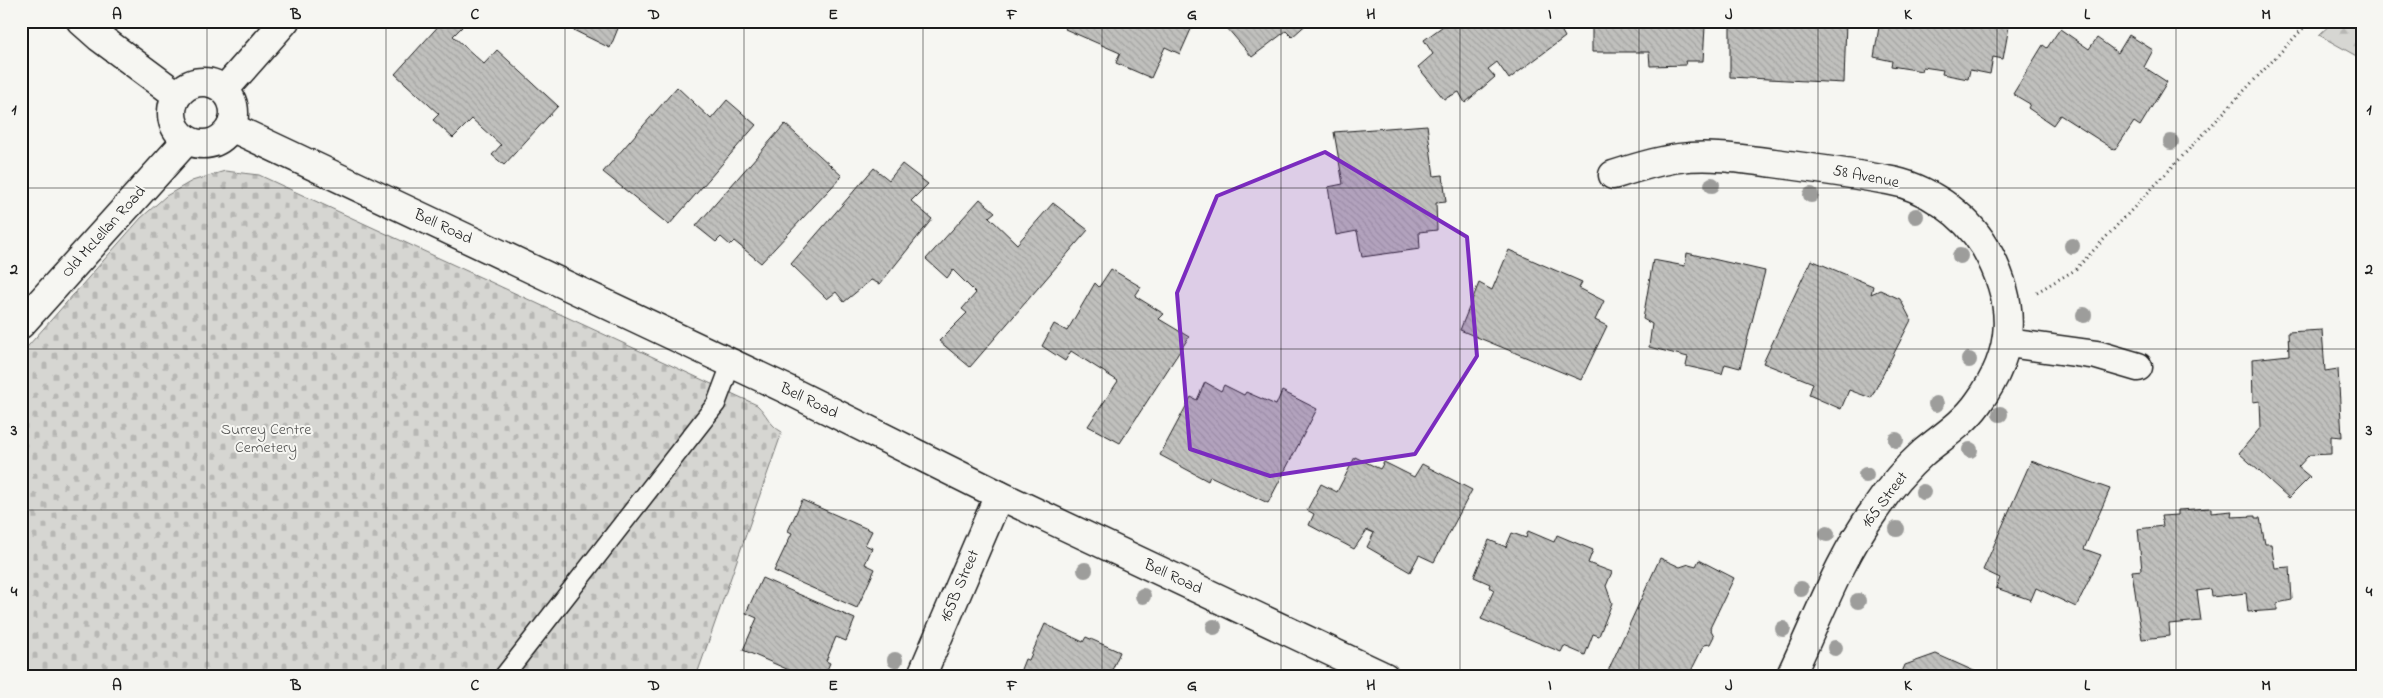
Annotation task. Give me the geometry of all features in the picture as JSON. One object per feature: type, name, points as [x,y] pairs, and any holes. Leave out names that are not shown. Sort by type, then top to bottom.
[{"type":"street","points":[[82,21],[99,37],[177,95]]},
{"type":"street","points":[[224,90],[285,21]]},
{"type":"street","points":[[205,81],[215,84],[224,90],[234,108],[231,127],[225,136],[207,144],[196,144],[178,134],[171,115],[172,104],[185,87],[205,81]]},
{"type":"street","name":"Bell Road","points":[[231,127],[731,364],[999,495],[1385,677]]},
{"type":"street","name":"Old McLellan Road","points":[[21,324],[187,140]]},
{"type":"street","name":"58 Avenue","points":[[1613,175],[1648,163],[1682,158],[1714,157],[1813,168],[1898,182],[1931,196],[1956,214],[1978,237],[1997,268],[2006,299],[2008,343]]},
{"type":"street","points":[[2008,343],[2097,355],[2138,368]]},
{"type":"street","name":"165 Street","points":[[1790,677],[1848,554],[1873,511],[1898,479],[1922,454],[1977,405],[1997,372],[2008,343]]},
{"type":"street","name":"165B Street","points":[[921,677],[999,495]]},
{"type":"lane","points":[[503,677],[716,404],[731,364]]},
{"type":"path","points":[[2035,292],[2076,270],[2310,21]]},
{"type":"highlighted area","points":[[1325,152],[1467,237],[1477,356],[1415,454],[1270,476],[1190,449],[1177,293],[1217,196]]},
{"type":"green space","points":[[2334,21],[2362,21],[2362,82],[2360,58],[2319,35]]},
{"type":"green space","name":"Surrey Centre Cemetery","points":[[225,171],[259,175],[760,408],[774,426],[782,432],[696,677],[21,677],[21,354],[141,218],[166,196],[192,181]]},
{"type":"building","points":[[443,21],[456,21],[462,27],[453,36],[484,64],[497,50],[558,106],[504,165],[492,155],[501,145],[472,119],[453,138],[433,120],[439,114],[395,74]]},
{"type":"building","points":[[555,21],[621,21],[610,48]]},
{"type":"building","points":[[1062,21],[1182,21],[1192,27],[1180,54],[1165,47],[1151,78],[1116,63],[1120,53],[1065,29],[1068,24]]},
{"type":"building","points":[[1221,21],[1310,21],[1292,37],[1286,31],[1252,57]]},
{"type":"building","points":[[1450,21],[1556,21],[1565,37],[1509,79],[1497,62],[1488,69],[1495,77],[1465,103],[1459,92],[1444,99],[1418,67],[1433,54],[1424,40]]},
{"type":"building","points":[[1592,21],[1697,21],[1697,27],[1705,27],[1703,61],[1685,61],[1686,65],[1650,66],[1649,52],[1592,52]]},
{"type":"building","points":[[1730,21],[1846,21],[1844,83],[1730,77]]},
{"type":"building","points":[[1880,21],[2010,21],[2003,59],[1993,57],[1990,74],[1970,70],[1968,79],[1942,74],[1943,70],[1923,67],[1922,71],[1891,66],[1892,61],[1874,57]]},
{"type":"building","points":[[2060,29],[2089,49],[2097,38],[2118,53],[2129,35],[2153,50],[2144,67],[2167,82],[2140,126],[2134,122],[2115,150],[2060,115],[2053,125],[2028,108],[2030,104],[2013,94],[2043,45],[2047,48]]},
{"type":"building","points":[[677,87],[711,119],[727,100],[756,125],[669,225],[603,172]]},
{"type":"building","points":[[785,124],[842,176],[761,263],[734,241],[730,245],[721,237],[716,242],[696,226]]},
{"type":"building","points":[[1427,125],[1434,176],[1443,175],[1446,202],[1436,203],[1437,230],[1419,232],[1420,249],[1362,257],[1357,231],[1336,235],[1328,187],[1343,184],[1334,132]]},
{"type":"building","points":[[902,164],[928,184],[911,201],[932,219],[880,284],[871,280],[844,302],[836,292],[827,299],[791,264],[874,168],[889,180]]},
{"type":"building","points":[[980,199],[995,212],[989,217],[1017,244],[1053,203],[1088,230],[970,367],[939,341],[967,313],[962,309],[976,293],[953,270],[947,278],[926,259]]},
{"type":"building","points":[[1509,250],[1582,282],[1579,288],[1604,301],[1595,320],[1607,326],[1581,380],[1460,330],[1479,283],[1492,290]]},
{"type":"building","points":[[1687,253],[1765,271],[1740,368],[1725,364],[1722,374],[1686,366],[1688,357],[1649,347],[1652,324],[1643,319],[1653,260],[1685,266]]},
{"type":"building","points":[[1811,260],[1873,286],[1871,294],[1880,290],[1900,299],[1911,320],[1871,398],[1849,390],[1841,409],[1809,395],[1813,383],[1763,363]]},
{"type":"building","points":[[1111,269],[1141,287],[1135,296],[1164,314],[1159,319],[1189,337],[1120,443],[1088,426],[1118,381],[1071,351],[1065,361],[1042,346],[1054,324],[1067,331],[1095,283],[1099,287]]},
{"type":"building","points":[[2322,330],[2325,371],[2338,369],[2342,437],[2331,436],[2331,454],[2309,455],[2298,467],[2310,477],[2289,498],[2239,453],[2261,427],[2260,401],[2253,402],[2252,359],[2289,355],[2288,332]]},
{"type":"building","points":[[1205,382],[1221,391],[1224,385],[1244,395],[1246,392],[1276,405],[1282,391],[1317,409],[1268,503],[1210,476],[1208,481],[1160,455],[1191,397],[1197,400]]},
{"type":"building","points":[[1355,457],[1380,469],[1384,462],[1414,477],[1422,464],[1472,490],[1434,562],[1419,555],[1410,572],[1367,547],[1374,533],[1367,530],[1354,549],[1309,525],[1314,514],[1307,510],[1321,484],[1337,492]]},
{"type":"building","points":[[2031,461],[2110,489],[2084,549],[2101,555],[2076,607],[2036,588],[2031,600],[1996,588],[2000,578],[1983,570]]},
{"type":"building","points":[[802,500],[872,531],[865,545],[872,548],[865,564],[875,569],[857,608],[774,571],[792,533],[788,531]]},
{"type":"building","points":[[2211,508],[2211,513],[2232,511],[2231,517],[2255,516],[2255,518],[2260,518],[2265,544],[2271,544],[2275,568],[2290,567],[2292,600],[2277,603],[2277,610],[2248,612],[2246,593],[2212,597],[2211,589],[2197,591],[2201,621],[2169,624],[2170,636],[2142,639],[2132,571],[2142,570],[2138,529],[2163,526],[2161,516],[2178,515],[2178,510]]},
{"type":"building","points":[[1528,531],[1554,542],[1557,535],[1593,550],[1588,563],[1612,572],[1606,586],[1612,603],[1599,636],[1593,634],[1585,655],[1564,646],[1561,652],[1481,619],[1494,590],[1489,587],[1490,584],[1474,577],[1489,540],[1506,547],[1512,533],[1526,538]]},
{"type":"building","points":[[1660,558],[1680,567],[1689,564],[1696,566],[1699,560],[1734,578],[1710,628],[1714,636],[1710,644],[1704,645],[1688,677],[1668,677],[1658,672],[1653,677],[1615,677],[1607,673]]},
{"type":"building","points":[[762,578],[855,619],[846,641],[836,637],[826,661],[830,663],[824,677],[805,677],[743,650],[757,618],[746,613]]},
{"type":"building","points":[[1045,624],[1083,642],[1086,637],[1120,652],[1109,677],[1018,677],[1025,659],[1029,660]]},
{"type":"building","points":[[1936,654],[1983,675],[1982,677],[1900,677],[1905,665]]}]
